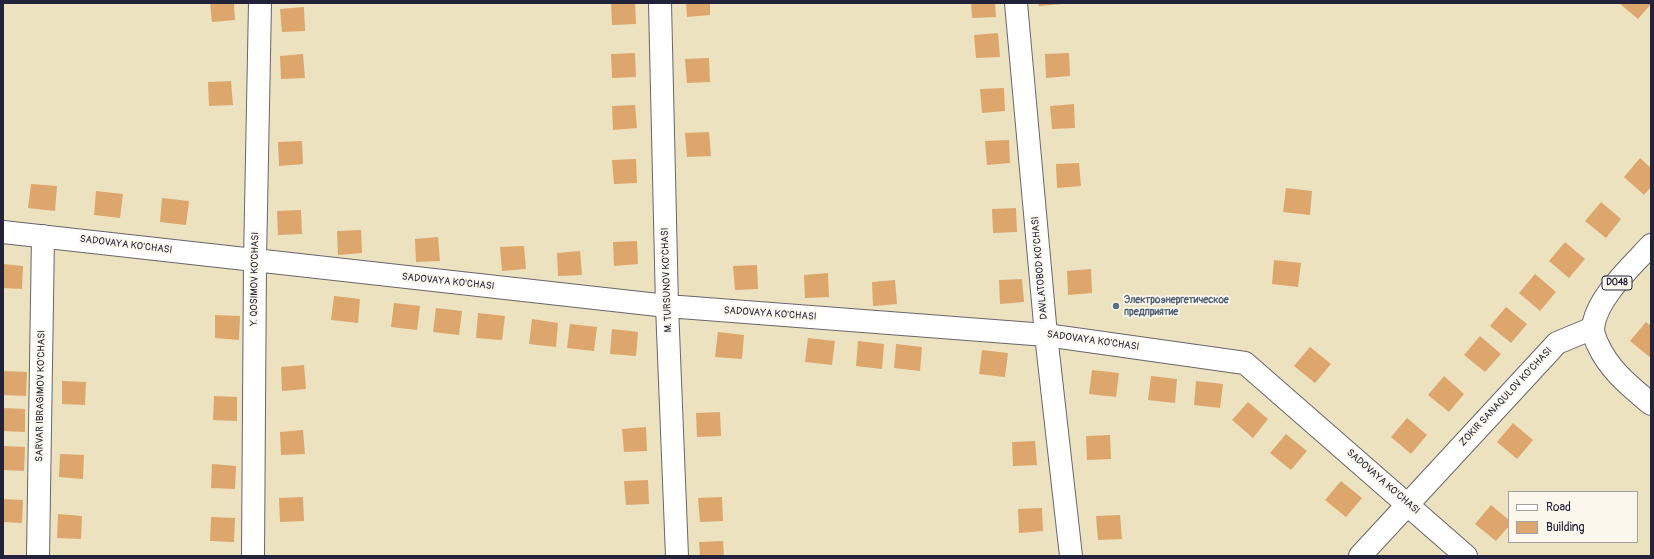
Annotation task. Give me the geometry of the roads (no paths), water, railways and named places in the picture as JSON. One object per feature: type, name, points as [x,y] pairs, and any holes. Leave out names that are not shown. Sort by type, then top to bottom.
[{"type":"street","name":"Y. QOSIMOV KO'CHASI","points":[[253,556],[255,260],[260,3]]},
{"type":"street","name":"M. TURSUNOV KO'CHASI","points":[[660,3],[667,306],[677,556]]},
{"type":"street","name":"DAVLATOBOD KO’CHASI","points":[[1016,3],[1046,335],[1071,556]]},
{"type":"street","name":"SADOVAYA KO'CHASI","points":[[3,232],[667,306],[1046,335],[1245,363],[1466,556]]},
{"type":"street","name":"SARVAR IBRAGIMOV KO'CHASI","points":[[38,556],[43,236]]},
{"type":"street","name":"D048","points":[[1593,328],[1605,299],[1621,277],[1651,245]]},
{"type":"street","points":[[1593,328],[1597,342],[1611,368],[1651,404]]},
{"type":"street","name":"ZOKIR SANAQULOV KO'CHASI","points":[[1360,556],[1407,503],[1557,343],[1593,328]]},
{"type":"place","name":"Электроэнергетическое предприятие","points":[[1116,306]]}]
